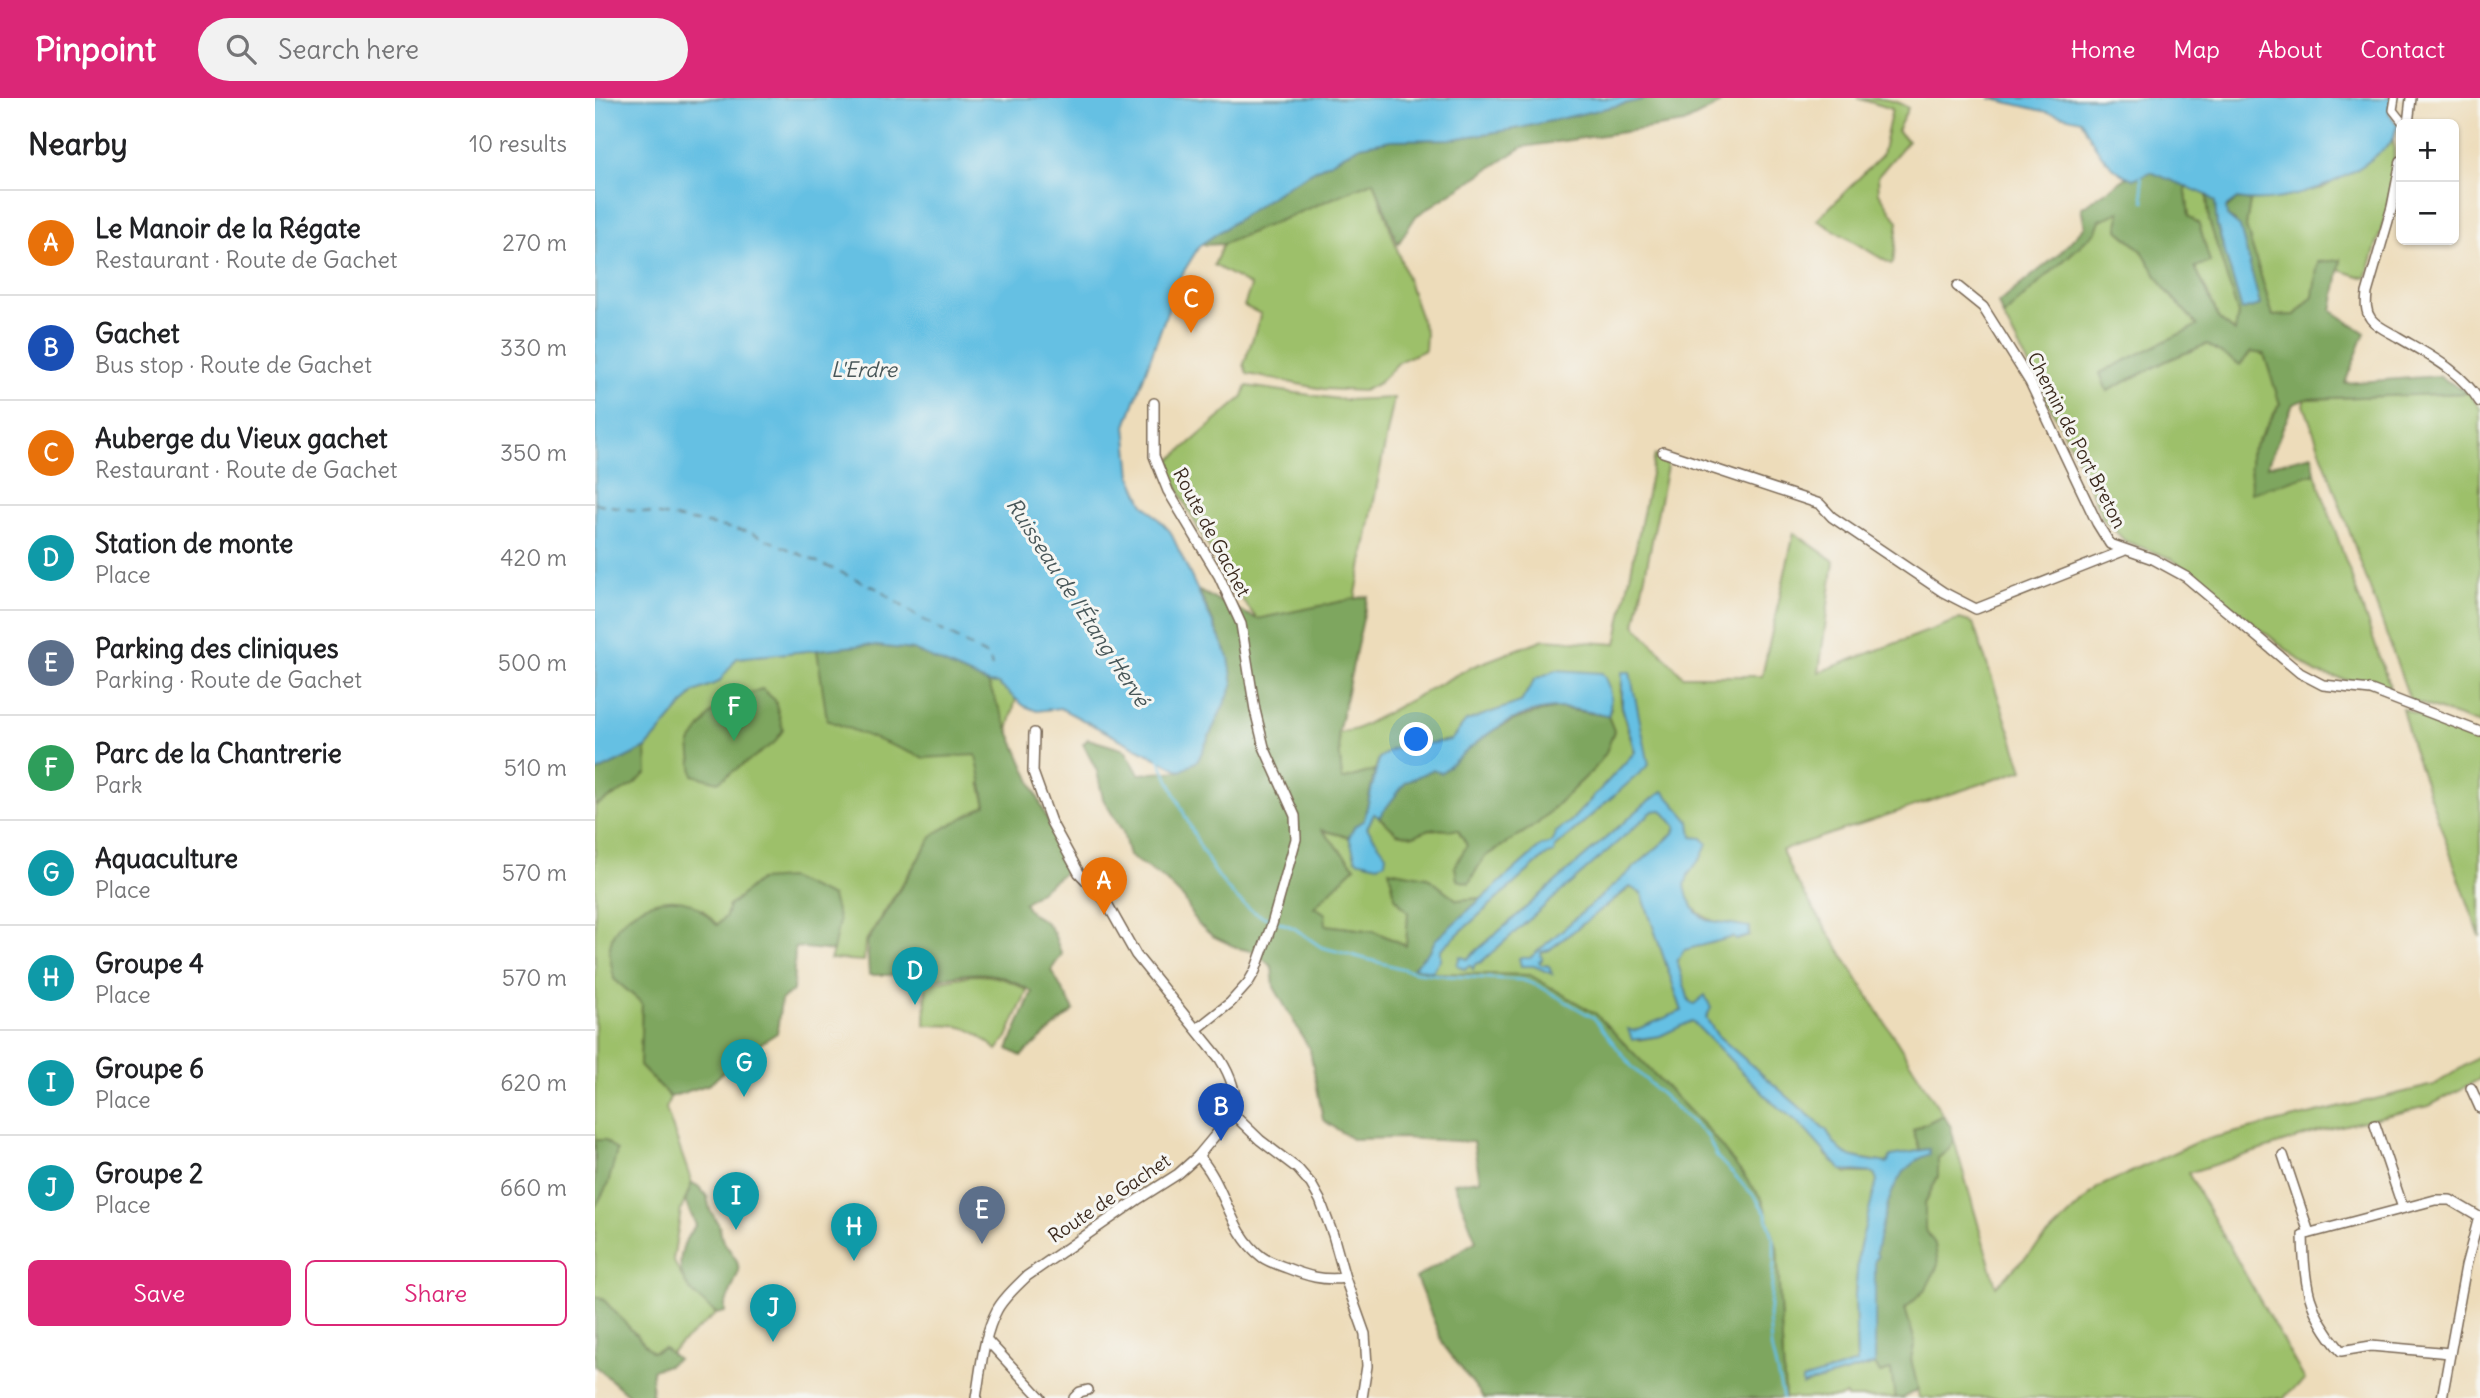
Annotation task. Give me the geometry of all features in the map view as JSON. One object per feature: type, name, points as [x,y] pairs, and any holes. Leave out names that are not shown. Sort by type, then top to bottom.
[{"type":"street","points":[[2395,98],[2393,110],[2401,119]]},
{"type":"street","points":[[2407,119],[2411,98]]},
{"type":"street","points":[[2397,182],[2365,303],[2371,320],[2454,370],[2477,397]]},
{"type":"street","name":"Chemin de Port Breton","points":[[1957,286],[1983,307],[2030,382],[2097,523],[2111,544],[2123,551],[2153,559],[2186,577],[2300,673],[2311,679],[2323,685],[2371,690],[2480,732]]},
{"type":"street","name":"Route de Gachet","points":[[1154,403],[1154,456],[1168,491],[1219,576],[1241,624],[1264,747],[1295,816],[1296,839],[1273,920],[1248,983],[1230,1003],[1197,1029]]},
{"type":"street","points":[[1663,452],[1820,504],[1832,517],[1943,592],[1976,610],[2123,551]]},
{"type":"street","points":[[1034,733],[1033,772],[1051,822],[1079,873],[1105,900],[1136,955],[1226,1068],[1236,1102],[1233,1114],[1260,1140],[1298,1168],[1311,1184],[1330,1225],[1365,1334],[1367,1366],[1363,1398]]},
{"type":"street","points":[[2471,1088],[2480,1108]]},
{"type":"street","name":"Route de Gachet","points":[[976,1398],[986,1339],[997,1310],[1027,1276],[1178,1174],[1198,1156],[1233,1114]]},
{"type":"street","points":[[2375,1125],[2403,1208]]},
{"type":"street","points":[[2283,1155],[2309,1233]]},
{"type":"street","points":[[1198,1156],[1209,1171],[1236,1228],[1264,1259],[1326,1281],[1345,1278]]},
{"type":"street","points":[[2442,1398],[2466,1266],[2479,1217],[2450,1200],[2435,1200],[2303,1235],[2304,1277],[2312,1308],[2341,1352],[2371,1346],[2450,1353]]},
{"type":"street","points":[[986,1339],[1041,1398]]},
{"type":"street","points":[[1073,1398],[1080,1391],[1088,1390]]},
{"type":"green space","points":[[1650,98],[1721,98],[1719,105],[1684,123],[1523,147],[1416,216],[1398,244],[1374,181],[1223,244],[1200,245],[1290,184],[1360,146],[1391,140],[1453,139],[1520,128]]},
{"type":"green space","points":[[1857,98],[1890,100],[1908,108],[1897,131],[1908,141],[1878,176],[1879,193],[1898,222],[1891,264],[1817,220],[1882,155],[1892,109]]},
{"type":"green space","points":[[2393,139],[2391,192],[2366,278],[2339,270],[2340,260],[2295,315],[2273,316],[2246,227],[2250,201],[2323,188],[2389,145]]},
{"type":"green space","points":[[2151,172],[2185,185],[2189,216],[2199,224],[2210,262],[2195,267],[2220,320],[2235,332],[2238,314],[2209,220],[2207,195],[2215,202],[2217,226],[2242,310],[2260,305],[2235,221],[2227,216],[2225,210],[2237,199],[2250,201],[2246,227],[2273,316],[2295,315],[2313,296],[2318,262],[2341,260],[2332,311],[2365,333],[2345,383],[2438,376],[2469,393],[2306,399],[2293,404],[2267,466],[2312,455],[2315,473],[2251,493],[2250,454],[2280,404],[2264,354],[2251,352],[2240,365],[2207,344],[2107,391],[2100,373],[2198,325],[2165,289],[2142,251],[2118,230],[2120,212],[2100,220],[2096,231],[2003,316],[1998,303],[2058,255],[2085,226],[2081,208],[2126,178]]},
{"type":"green space","points":[[1374,181],[1426,334],[1425,350],[1400,361],[1379,383],[1363,391],[1323,389],[1247,374],[1244,364],[1261,314],[1244,306],[1251,286],[1214,265],[1223,244]]},
{"type":"green space","points":[[2185,185],[2207,195],[2209,220],[2238,314],[2236,332],[2220,320],[2195,266],[2210,261],[2189,216]]},
{"type":"green space","points":[[2120,211],[2118,230],[2142,251],[2165,289],[2198,326],[2100,373],[2107,391],[2207,344],[2240,364],[2251,352],[2264,354],[2280,404],[2250,454],[2251,492],[2315,473],[2391,690],[2316,673],[2172,559],[2125,541],[2103,519],[2075,454],[2003,316],[2096,231],[2100,220]]},
{"type":"green space","points":[[1247,386],[1345,400],[1394,398],[1355,599],[1257,619],[1219,564],[1186,504],[1166,464],[1242,398]]},
{"type":"green space","points":[[2469,393],[2480,408],[2480,724],[2410,700],[2304,405],[2306,399]]},
{"type":"green space","points":[[1655,455],[1668,461],[1635,625],[1683,676],[1762,676],[1794,533],[1834,561],[1819,672],[1960,619],[1973,623],[2023,770],[1782,850],[1793,876],[1943,1115],[1913,1130],[1920,1150],[1887,1163],[1847,1156],[1835,1146],[1827,1131],[1717,1035],[1706,1018],[1689,1001],[1677,961],[1684,950],[1733,937],[1737,940],[1749,936],[1703,916],[1686,898],[1684,888],[1688,875],[1705,847],[1692,837],[1663,792],[1645,804],[1464,959],[1461,966],[1464,969],[1470,965],[1473,969],[1474,964],[1481,962],[1653,810],[1662,809],[1676,827],[1674,833],[1530,958],[1520,958],[1551,973],[1549,966],[1539,962],[1541,952],[1549,950],[1631,887],[1642,894],[1682,1011],[1633,1031],[1638,1040],[1660,1036],[1692,1020],[1773,1103],[1820,1144],[1827,1156],[1847,1173],[1874,1173],[1878,1180],[1859,1250],[1855,1295],[1857,1363],[1802,1380],[1803,1385],[1875,1364],[1880,1373],[1891,1370],[1895,1398],[1847,1398],[1846,1395],[1837,1398],[1785,1398],[1777,1247],[1432,971],[1440,960],[1440,950],[1545,856],[1554,853],[1555,848],[1648,765],[1622,682],[1622,708],[1635,752],[1571,821],[1556,832],[1552,842],[1542,845],[1482,898],[1457,900],[1427,877],[1395,897],[1408,912],[1407,946],[1374,931],[1325,925],[1313,907],[1355,867],[1321,830],[1349,837],[1356,860],[1385,854],[1367,828],[1374,813],[1397,833],[1414,836],[1429,829],[1458,830],[1468,845],[1455,866],[1484,857],[1537,824],[1595,768],[1614,731],[1608,716],[1611,708],[1535,679],[1521,702],[1466,721],[1451,740],[1393,749],[1379,758],[1375,770],[1342,780],[1338,733],[1357,729],[1469,668],[1544,639],[1616,644]]},
{"type":"green space","points":[[1199,591],[1257,619],[1368,596],[1338,733],[1342,780],[1375,770],[1364,820],[1355,826],[1349,837],[1322,830],[1355,867],[1314,907],[1325,913],[1326,925],[1374,931],[1406,946],[1408,912],[1395,897],[1389,870],[1427,877],[1457,900],[1482,898],[1435,940],[1431,949],[1413,968],[1435,973],[1530,975],[1596,1014],[1709,1131],[1762,1199],[1777,1247],[1785,1398],[1484,1398],[1444,1346],[1416,1278],[1476,1241],[1454,1183],[1480,1180],[1473,1142],[1402,1138],[1352,1139],[1323,1120],[1310,1050],[1274,987],[1272,967],[1255,952],[1238,948],[1212,936],[1196,922],[1185,900],[1163,878],[1129,856],[1123,832],[1103,799],[1097,771],[1083,744],[1088,739],[1125,750],[1139,774],[1181,771],[1198,760],[1233,685],[1229,658]]},
{"type":"green space","points":[[866,645],[913,650],[988,683],[1069,869],[1024,903],[1054,934],[1062,954],[1051,970],[1074,1010],[1021,1056],[1008,1049],[1032,992],[1019,984],[1007,978],[984,974],[932,980],[927,975],[869,975],[867,942],[934,834],[986,805],[976,755],[924,758],[827,720],[817,650]]},
{"type":"green space","points":[[844,647],[913,650],[988,683],[998,684],[1016,698],[990,806],[980,782],[986,806],[934,834],[865,942],[864,961],[830,959],[833,951],[729,906],[726,916],[717,925],[702,909],[614,979],[642,1003],[640,1066],[670,1097],[666,1109],[692,1183],[681,1210],[673,1260],[687,1286],[716,1314],[656,1364],[595,1299],[595,773],[646,748],[694,692],[719,681],[737,658]]},
{"type":"green space","points":[[762,689],[775,700],[783,730],[774,743],[718,782],[693,775],[690,743],[718,704]]},
{"type":"green space","points":[[1558,708],[1608,716],[1614,731],[1606,753],[1595,768],[1537,824],[1484,857],[1469,883],[1457,880],[1455,866],[1467,845],[1458,830],[1429,829],[1414,836],[1397,833],[1379,817],[1406,782],[1434,769],[1441,773],[1481,739],[1508,723]]},
{"type":"green space","points":[[2402,708],[2480,738],[2480,937],[2412,746]]},
{"type":"green space","points":[[646,748],[647,773],[633,785],[595,804],[595,773]]},
{"type":"green space","points":[[789,878],[832,897],[839,921],[833,951],[795,947],[793,991],[781,1000],[777,1033],[741,1056],[710,1084],[670,1097],[640,1066],[642,1003],[614,979],[610,954],[618,927],[644,906],[666,900],[688,902],[699,908],[717,925],[726,916],[729,906],[759,880]]},
{"type":"green space","points":[[973,975],[1002,978],[1027,991],[1007,1037],[997,1050],[971,1030],[925,1025],[926,984]]},
{"type":"green space","points":[[2480,1056],[2480,1079],[2429,1106],[2324,1130],[2188,1173],[2305,1380],[2283,1398],[1919,1398],[1911,1359],[1915,1341],[1905,1309],[1926,1289],[1935,1244],[1925,1229],[1925,1203],[1938,1176],[1938,1158],[1948,1150],[1954,1140],[1996,1286],[2098,1187],[2199,1141],[2434,1085]]},
{"type":"green space","points":[[1943,1115],[1951,1127],[1954,1140],[1948,1150],[1938,1158],[1938,1176],[1925,1203],[1925,1229],[1935,1244],[1938,1265],[1926,1289],[1905,1309],[1915,1342],[1911,1359],[1918,1389],[1903,1398],[1895,1398],[1891,1370],[1880,1373],[1875,1364],[1876,1252],[1886,1209],[1897,1182],[1916,1160],[1929,1153],[1929,1149],[1920,1150],[1913,1130]]},
{"type":"green space","points":[[595,1140],[605,1140],[617,1151],[608,1184],[595,1208]]},
{"type":"green space","points":[[692,1183],[707,1196],[722,1239],[737,1261],[739,1271],[725,1305],[725,1312],[717,1314],[691,1291],[681,1272],[683,1247],[696,1225],[685,1201]]},
{"type":"green space","points":[[595,1296],[602,1298],[652,1352],[664,1348],[677,1359],[652,1370],[652,1398],[632,1398],[595,1366]]},
{"type":"water","name":"L'Erdre","points":[[595,98],[1650,98],[1520,128],[1453,139],[1391,140],[1360,146],[1290,184],[1200,245],[1179,279],[1126,426],[1131,476],[1143,503],[1170,531],[1229,658],[1233,685],[1198,760],[1181,771],[1060,708],[1037,711],[1024,706],[998,684],[988,683],[913,650],[866,645],[737,658],[719,682],[694,692],[646,748],[595,773]]},
{"type":"water","points":[[1989,98],[2392,98],[2389,113],[2396,123],[2396,131],[2388,145],[2373,158],[2338,180],[2297,195],[2276,199],[2237,199],[2226,207],[2227,216],[2240,227],[2260,305],[2242,310],[2217,225],[2215,202],[2207,195],[2151,172],[2133,179],[2124,175],[2108,163],[2081,120]]},
{"type":"water","points":[[1556,670],[1602,673],[1610,694],[1608,716],[1559,708],[1525,714],[1509,721],[1480,740],[1441,773],[1433,769],[1406,782],[1379,817],[1374,814],[1367,828],[1386,854],[1385,862],[1378,865],[1356,860],[1349,837],[1355,826],[1364,820],[1379,758],[1393,749],[1451,740],[1466,721],[1521,702],[1535,679]]},
{"type":"water","points":[[1622,672],[1630,672],[1649,765],[1555,847],[1554,853],[1545,856],[1440,950],[1440,960],[1432,971],[1413,968],[1431,949],[1435,940],[1542,845],[1552,842],[1556,832],[1571,821],[1635,752],[1622,706]]},
{"type":"water","points":[[1663,791],[1690,822],[1692,837],[1702,838],[1707,843],[1702,856],[1688,875],[1685,886],[1696,912],[1706,920],[1750,927],[1749,936],[1736,940],[1733,937],[1684,950],[1677,961],[1689,1001],[1694,1004],[1705,995],[1711,1008],[1706,1018],[1717,1035],[1827,1131],[1838,1148],[1845,1153],[1859,1159],[1887,1163],[1891,1156],[1929,1149],[1930,1154],[1916,1161],[1897,1182],[1882,1223],[1876,1252],[1878,1257],[1875,1260],[1875,1364],[1802,1385],[1802,1380],[1857,1363],[1855,1295],[1859,1250],[1877,1180],[1874,1173],[1841,1170],[1799,1123],[1773,1103],[1692,1021],[1660,1036],[1632,1040],[1628,1029],[1633,1031],[1682,1011],[1642,894],[1630,887],[1549,950],[1541,952],[1542,960],[1539,962],[1549,966],[1552,974],[1534,966],[1521,966],[1519,958],[1530,958],[1674,833],[1676,827],[1662,810],[1653,811],[1481,962],[1475,964],[1473,969],[1470,965],[1464,969],[1457,965],[1460,956],[1467,959]]},
{"type":"waterway","points":[[2141,176],[2144,201]]},
{"type":"waterway","name":"Ruisseau de l'Étang Hervé","points":[[1159,759],[1190,827],[1216,874],[1232,894],[1250,909],[1270,919]]},
{"type":"waterway","name":"Ruisseau de l'Étang Hervé","points":[[1279,922],[1294,928],[1321,947],[1415,972],[1522,980],[1539,986],[1594,1018],[1633,1068],[1708,1137],[1717,1157],[1756,1198],[1766,1214],[1774,1240],[1769,1316],[1771,1347],[1783,1398]]},
{"type":"ferry route","points":[[595,503],[750,532],[878,589],[915,615],[989,657],[992,667]]},
{"type":"place","name":"Auberge du Vieux gachet","points":[[1191,333]]},
{"type":"place","name":"Parc de la Chantrerie","points":[[734,741]]},
{"type":"place","name":"Le Manoir de la Régate","points":[[1104,915]]},
{"type":"place","name":"Station de monte","points":[[915,1005]]},
{"type":"place","name":"Aquaculture","points":[[744,1097]]},
{"type":"place","name":"Gachet","points":[[1221,1141]]},
{"type":"place","name":"Groupe 6","points":[[736,1230]]},
{"type":"place","name":"Parking des cliniques","points":[[982,1244]]},
{"type":"place","name":"Groupe 4","points":[[854,1261]]},
{"type":"place","name":"Groupe 2","points":[[773,1342]]}]
